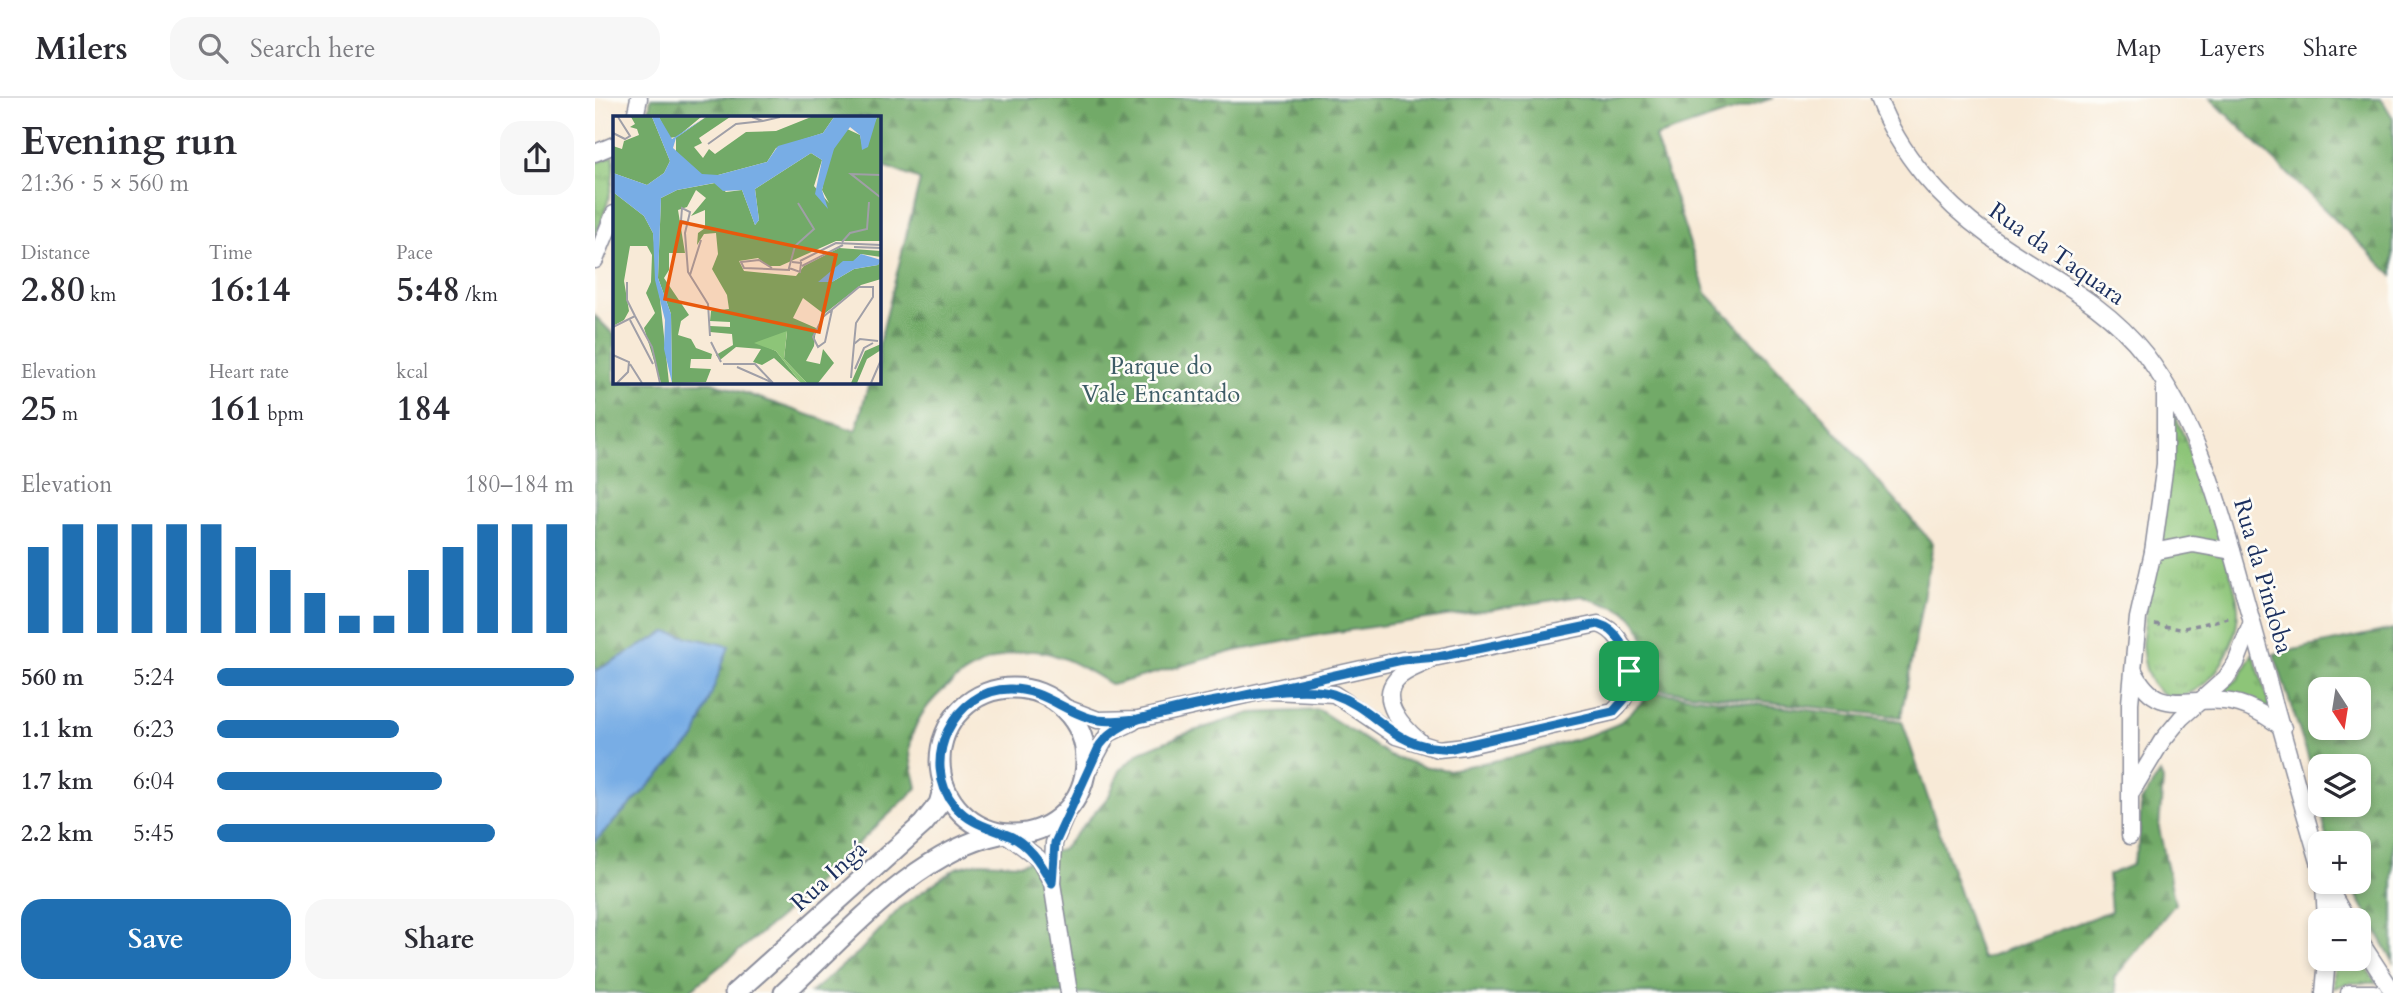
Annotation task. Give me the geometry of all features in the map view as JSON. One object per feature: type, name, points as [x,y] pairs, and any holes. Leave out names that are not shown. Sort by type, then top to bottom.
[{"type":"street","points":[[635,116],[639,98]]},
{"type":"street","name":"Rua da Taquara","points":[[1878,98],[1898,142],[1927,179],[1959,213],[1990,237],[2094,303],[2144,353],[2165,384]]},
{"type":"street","points":[[595,153],[613,145]]},
{"type":"street","points":[[595,260],[613,216]]},
{"type":"street","points":[[2130,836],[2130,703],[2138,618],[2153,552],[2165,464],[2165,384]]},
{"type":"street","name":"Rua da Pindoba","points":[[2165,384],[2203,455],[2311,831]]},
{"type":"street","points":[[2153,552],[2193,544],[2232,551]]},
{"type":"street","points":[[2131,792],[2162,741],[2196,703],[2214,691],[2226,678],[2236,663],[2250,618]]},
{"type":"street","points":[[1052,883],[1038,858],[1004,834],[983,828],[967,818],[953,804],[944,786],[941,749],[947,730],[957,714],[989,693],[1007,689],[1036,693],[1098,720],[1138,719],[1402,660],[1438,657],[1598,624],[1610,628],[1623,646],[1629,671],[1629,694],[1613,712],[1452,748],[1425,746],[1396,736],[1334,694],[1321,691],[1272,691]]},
{"type":"street","points":[[1425,746],[1397,718],[1390,692],[1395,681],[1438,657]]},
{"type":"street","points":[[2134,671],[2150,695],[2173,703],[2223,701],[2245,706],[2264,714],[2283,729]]},
{"type":"street","points":[[1061,706],[1079,730],[1086,760],[1085,776]]},
{"type":"street","points":[[1069,993],[1052,883],[1055,843],[1069,808],[1108,734],[1138,719]]},
{"type":"street","name":"Rua Ingá","points":[[735,993],[923,824],[939,804],[944,786]]},
{"type":"street","points":[[784,993],[925,867],[959,845],[1004,834],[1041,829],[1069,808]]},
{"type":"street","points":[[2371,958],[2393,992]]},
{"type":"street","points":[[2324,993],[2326,971]]},
{"type":"street","points":[[2349,993],[2374,993]]},
{"type":"path","points":[[2138,618],[2180,628],[2250,618]]},
{"type":"green space","name":"Parque do Vale Encantado","points":[[651,98],[1773,98],[1655,137],[1706,293],[1810,402],[1933,544],[1901,717],[1654,689],[1646,644],[1636,623],[1620,609],[1582,596],[1324,634],[1235,651],[1112,685],[1055,655],[1034,651],[1015,653],[974,668],[936,696],[922,714],[913,732],[910,756],[917,788],[778,919],[687,993],[595,993],[595,841],[695,738],[666,632],[595,671],[595,316],[613,334],[613,383],[715,383],[856,431],[869,383],[880,383],[880,341],[920,180],[880,164],[880,116],[648,116]]},
{"type":"green space","points":[[2210,98],[2381,98],[2393,118],[2393,276]]},
{"type":"green space","points":[[613,156],[609,197],[595,236],[595,163]]},
{"type":"green space","points":[[2172,409],[2209,503],[2238,607],[2233,639],[2222,662],[2207,681],[2191,693],[2174,697],[2159,691],[2148,674],[2142,644]]},
{"type":"green space","points":[[2393,629],[2393,961],[2371,922],[2371,908],[2363,908],[2356,894],[2371,894],[2371,831],[2325,831],[2323,817],[2371,817],[2371,754],[2308,754],[2308,757],[2274,654]]},
{"type":"green space","points":[[2253,653],[2271,709],[2254,701],[2218,694],[2238,679]]},
{"type":"green space","points":[[1653,692],[1902,721],[1982,959],[2111,911],[2108,875],[2132,865],[2139,845],[2141,802],[2160,773],[2163,780],[2159,828],[2175,904],[2114,978],[2117,993],[810,993],[859,952],[902,906],[956,868],[980,862],[1021,864],[1063,849],[1109,796],[1120,770],[1140,752],[1184,734],[1251,713],[1319,710],[1389,755],[1422,766],[1448,770],[1518,756],[1593,734],[1618,724]]},
{"type":"green space","points":[[2334,971],[2368,971],[2376,983],[2347,983],[2334,988]]},
{"type":"water","points":[[666,632],[729,646],[695,738],[595,841],[595,671]]},
{"type":"route","points":[[1629,671],[1618,635],[1610,628],[1598,624],[1438,657],[1402,660],[1138,719],[1098,720],[1061,706],[1045,696],[1027,690],[1007,689],[989,693],[957,714],[947,730],[941,749],[940,767],[944,786],[953,804],[967,818],[983,828],[1006,834],[1028,848],[1038,858],[1052,883],[1052,855],[1059,831],[1100,745],[1108,734],[1138,719],[1272,691],[1321,691],[1346,700],[1408,742],[1438,749],[1452,748],[1613,712],[1623,704],[1629,694],[1629,671]]}]
